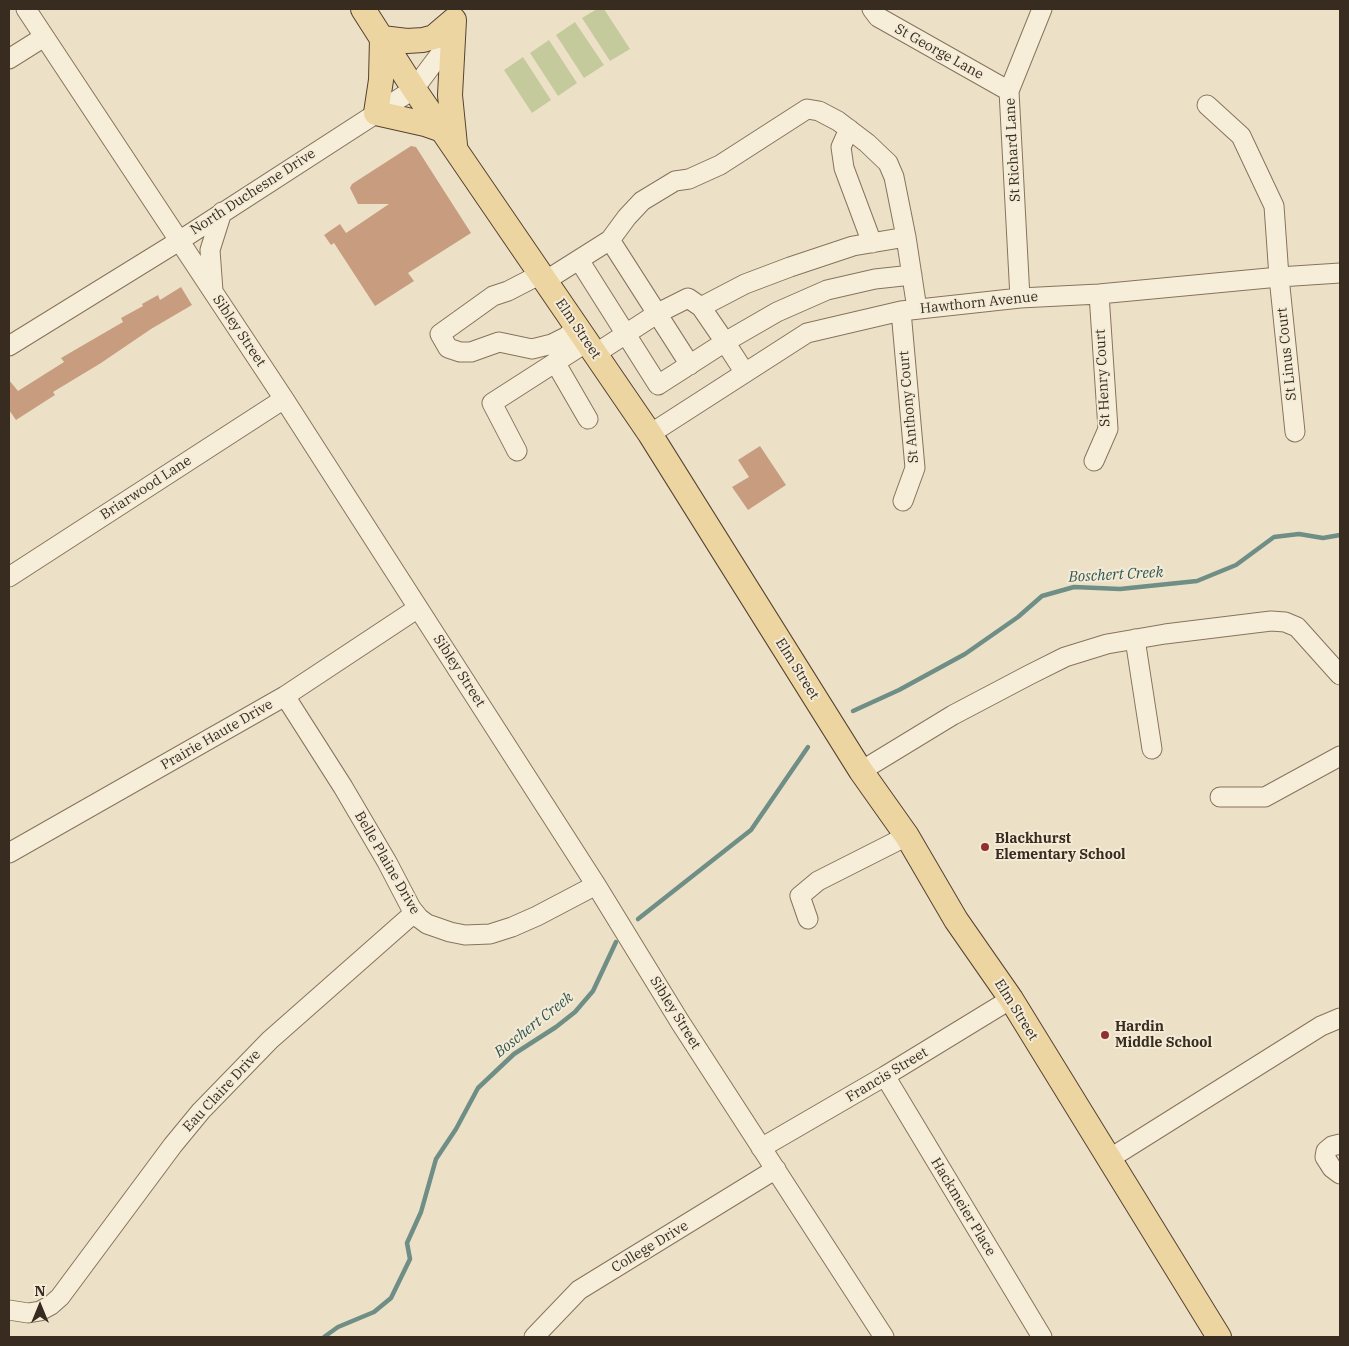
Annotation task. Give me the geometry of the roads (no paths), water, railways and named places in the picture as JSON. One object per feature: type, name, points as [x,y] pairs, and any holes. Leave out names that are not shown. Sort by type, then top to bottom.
[{"type":"main road","name":"Elm Street","points":[[363,9],[414,89],[650,434],[861,771],[907,836],[956,920],[1011,999],[1219,1337]]},
{"type":"main road","points":[[442,130],[418,122],[376,113],[381,80],[382,38],[407,41],[434,37],[456,15]]},
{"type":"main road","points":[[456,15],[450,96],[456,150]]},
{"type":"street","name":"Sibley Street","points":[[26,9],[284,399],[596,885],[680,1022],[884,1337]]},
{"type":"street","name":"St George Lane","points":[[872,9],[878,17],[1009,92]]},
{"type":"street","name":"St Richard Lane","points":[[1020,298],[1009,92],[1042,9]]},
{"type":"street","name":"North Duchesne Drive","points":[[11,345],[414,89],[444,49],[456,15]]},
{"type":"street","points":[[9,59],[44,37]]},
{"type":"street","name":"St Linus Court","points":[[1207,104],[1241,136],[1274,206],[1279,277],[1295,432]]},
{"type":"street","name":"St Anthony Court","points":[[610,240],[642,200],[675,181],[689,179],[720,165],[807,109],[819,111],[849,129],[888,163],[894,177],[912,275],[909,310],[914,468],[903,501]]},
{"type":"street","points":[[849,129],[840,147],[844,168],[872,243]]},
{"type":"street","points":[[213,292],[210,250],[222,212]]},
{"type":"street","points":[[701,307],[745,284],[790,267],[853,246],[906,237]]},
{"type":"street","points":[[690,365],[658,313],[610,240],[579,260],[543,277],[493,296],[440,334],[448,348],[460,352],[471,352],[499,342],[532,349],[560,340],[586,341],[626,333],[658,313],[688,298],[701,307],[746,373]]},
{"type":"street","points":[[579,260],[658,385],[725,342],[777,312],[828,290],[875,279],[912,275]]},
{"type":"street","name":"Hawthorn Avenue","points":[[650,434],[807,333],[909,310],[1020,298],[1099,294],[1340,273]]},
{"type":"street","name":"St Henry Court","points":[[1094,461],[1108,429],[1099,294]]},
{"type":"street","points":[[517,451],[492,403],[586,341]]},
{"type":"street","points":[[555,362],[588,419]]},
{"type":"street","name":"Briarwood Lane","points":[[9,577],[284,399]]},
{"type":"street","name":"Prairie Haute Drive","points":[[9,853],[285,696],[418,608]]},
{"type":"street","points":[[861,771],[953,715],[1065,657],[1107,644],[1271,621],[1286,622],[1297,627],[1339,671]]},
{"type":"street","points":[[1135,639],[1152,749]]},
{"type":"street","name":"Belle Plaine Drive","points":[[285,696],[343,787],[414,913],[427,924],[466,935],[490,934],[512,928],[596,885]]},
{"type":"street","points":[[1220,797],[1265,797],[1340,756]]},
{"type":"street","points":[[808,919],[800,896],[818,881],[907,836]]},
{"type":"street","name":"Eau Claire Drive","points":[[9,1310],[28,1313],[40,1311],[51,1306],[60,1297],[173,1145],[207,1105],[270,1040],[414,913]]},
{"type":"street","name":"Francis Street","points":[[761,1148],[885,1076],[1011,999]]},
{"type":"street","points":[[1109,1159],[1321,1026],[1340,1018]]},
{"type":"street","name":"Hackmeier Place","points":[[885,1076],[1042,1337]]},
{"type":"street","points":[[1340,1144],[1332,1146],[1326,1151],[1325,1157],[1332,1168],[1340,1174]]},
{"type":"street","name":"College Drive","points":[[534,1337],[579,1290],[776,1169]]},
{"type":"waterway","name":"Boschert Creek","points":[[853,711],[899,690],[965,654],[1018,617],[1042,596],[1074,587],[1120,589],[1197,581],[1236,565],[1274,537],[1299,534],[1323,538],[1340,535]]},
{"type":"waterway","name":"Boschert Creek","points":[[638,919],[751,830],[808,747]]},
{"type":"waterway","name":"Boschert Creek","points":[[324,1337],[338,1327],[374,1312],[391,1298],[410,1259],[407,1243],[421,1212],[436,1159],[456,1129],[478,1088],[514,1054],[556,1027],[575,1012],[593,991],[616,942]]},
{"type":"place","name":"Blackhurst Elementary School","points":[[985,847]]},
{"type":"place","name":"Hardin Middle School","points":[[1105,1035]]}]
